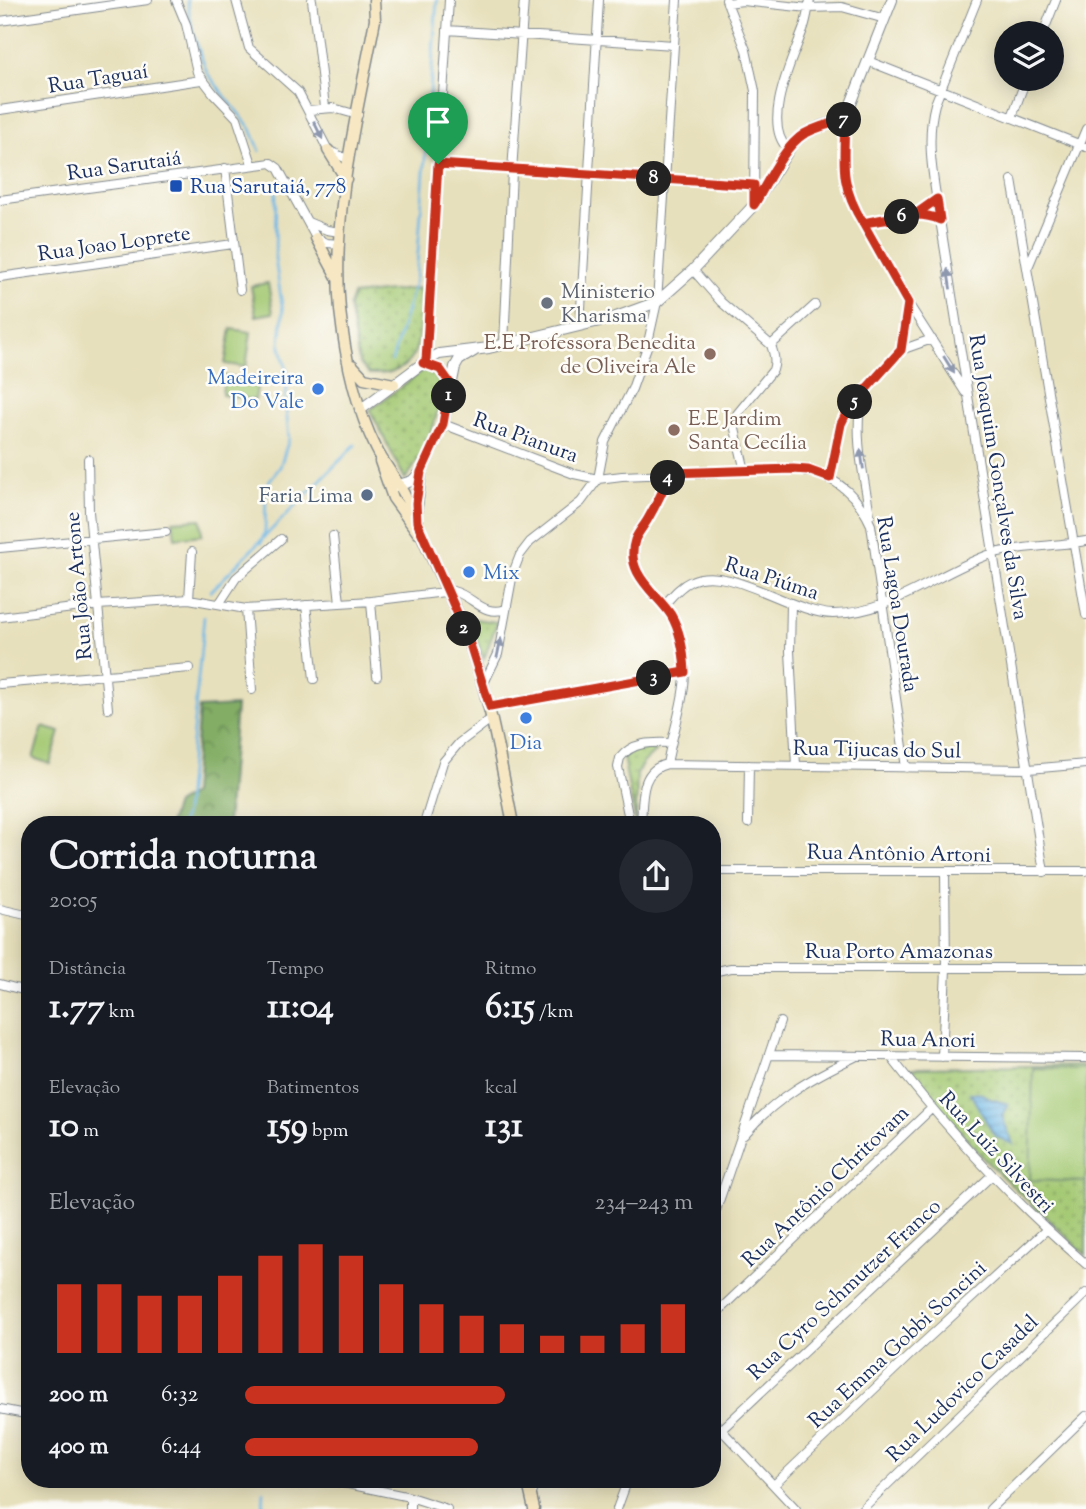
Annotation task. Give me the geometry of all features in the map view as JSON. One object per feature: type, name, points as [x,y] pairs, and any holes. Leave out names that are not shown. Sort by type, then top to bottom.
[{"type":"main road","points":[[374,0],[374,20],[349,160],[340,232],[339,281],[348,359],[360,410],[377,452],[394,486],[417,522],[448,591],[484,683],[511,816]]},
{"type":"main road","points":[[328,150],[346,179]]},
{"type":"main road","points":[[316,238],[339,281]]},
{"type":"main road","points":[[348,359],[356,372],[364,378],[394,384]]},
{"type":"main road","points":[[417,522],[416,503],[421,472]]},
{"type":"main road","points":[[394,486],[406,519],[424,540]]},
{"type":"main road","points":[[529,1488],[534,1509]]},
{"type":"street","points":[[0,21],[148,0]]},
{"type":"street","points":[[176,0],[186,24],[193,62],[201,80],[237,118],[252,164],[276,165],[316,238],[327,243],[340,244]]},
{"type":"street","points":[[236,0],[249,48],[291,85],[308,110],[328,150],[349,160]]},
{"type":"street","points":[[312,0],[325,107]]},
{"type":"street","points":[[424,362],[449,0]]},
{"type":"street","points":[[504,344],[524,0]]},
{"type":"street","points":[[580,326],[599,0]]},
{"type":"street","points":[[484,683],[498,654],[513,573],[520,555],[536,537],[581,502],[598,479],[605,442],[632,389],[647,346],[657,302],[677,0]]},
{"type":"street","points":[[892,0],[845,120],[844,174],[848,195],[863,223],[908,303],[967,395]]},
{"type":"street","name":"Rua Joaquim Gonçalves da Silva","points":[[977,0],[935,104],[930,131],[940,220],[1044,872]]},
{"type":"street","points":[[1048,21],[1056,0]]},
{"type":"street","points":[[754,205],[755,90],[746,50],[727,2],[842,7],[885,19]]},
{"type":"street","points":[[788,149],[780,135],[778,104],[784,79],[804,28],[809,4]]},
{"type":"street","points":[[447,30],[674,45]]},
{"type":"street","points":[[868,61],[1083,146]]},
{"type":"street","name":"Rua Taguaí","points":[[0,110],[201,80]]},
{"type":"street","points":[[1012,117],[1022,91]]},
{"type":"street","points":[[308,110],[325,107],[358,115]]},
{"type":"street","points":[[360,410],[424,362],[447,352],[474,351],[580,326],[635,312],[657,302],[692,270],[754,205],[788,149],[804,134],[845,120]]},
{"type":"street","points":[[1028,267],[1083,146],[1086,130]]},
{"type":"street","name":"Rua Sarutaiá","points":[[0,200],[252,164]]},
{"type":"street","points":[[438,164],[754,185]]},
{"type":"street","points":[[225,168],[240,290]]},
{"type":"street","points":[[1012,180],[1086,615]]},
{"type":"street","points":[[913,216],[937,199]]},
{"type":"street","points":[[863,223],[913,216],[932,216],[940,220]]},
{"type":"street","points":[[308,222],[340,232]]},
{"type":"street","name":"Rua Joao Loprete","points":[[0,276],[233,244]]},
{"type":"street","points":[[692,270],[721,302],[771,345],[775,363],[772,370],[737,414],[734,425],[745,471]]},
{"type":"street","points":[[901,350],[908,303]]},
{"type":"street","points":[[771,345],[815,305]]},
{"type":"street","points":[[830,478],[841,424],[849,408],[901,350],[932,339]]},
{"type":"street","points":[[394,486],[412,481],[421,472],[443,424],[450,383],[459,360],[474,351]]},
{"type":"street","points":[[424,362],[440,369],[450,383]]},
{"type":"street","points":[[863,394],[858,414],[858,434],[871,525]]},
{"type":"street","name":"Rua Pianura","points":[[443,424],[574,474],[598,479]]},
{"type":"street","name":"Rua João Artone","points":[[88,459],[91,540],[108,709]]},
{"type":"street","name":"Rua Lagoa Dourada","points":[[598,479],[670,473],[808,470],[830,478],[855,497],[871,525],[906,768]]},
{"type":"street","points":[[642,816],[647,778],[654,768],[667,764],[670,743],[684,697],[685,672],[677,628],[664,605],[642,582],[637,571],[634,547],[635,539],[661,496],[670,473]]},
{"type":"street","points":[[0,548],[166,533]]},
{"type":"street","points":[[333,536],[340,603]]},
{"type":"street","points":[[219,604],[236,578],[281,538]]},
{"type":"street","name":"Rua Piúma","points":[[664,605],[690,581],[714,576],[732,580],[815,612],[850,613],[881,605],[993,553],[1086,541]]},
{"type":"street","points":[[189,599],[192,552]]},
{"type":"street","points":[[0,617],[99,605],[189,599],[246,609],[372,601],[448,591],[459,592],[490,612],[506,609]]},
{"type":"street","points":[[453,604],[470,599]]},
{"type":"street","points":[[372,601],[377,676]]},
{"type":"street","points":[[792,604],[790,651],[796,766]]},
{"type":"street","points":[[306,605],[314,679]]},
{"type":"street","points":[[246,609],[252,690]]},
{"type":"street","points":[[0,684],[190,668]]},
{"type":"street","points":[[426,816],[443,762],[491,712],[685,672]]},
{"type":"street","points":[[628,816],[618,767],[620,758],[629,749],[640,745],[670,743]]},
{"type":"street","name":"Rua Tijucas do Sul","points":[[667,764],[1029,769],[1086,764]]},
{"type":"street","points":[[748,823],[749,765]]},
{"type":"street","name":"Rua Antônio Artoni","points":[[721,871],[1086,871]]},
{"type":"street","points":[[942,1057],[946,969],[945,872]]},
{"type":"street","points":[[0,909],[21,914]]},
{"type":"street","name":"Rua Porto Amazonas","points":[[721,970],[1086,968]]},
{"type":"street","points":[[0,984],[21,990]]},
{"type":"street","points":[[721,1197],[780,1022]]},
{"type":"street","name":"Rua Anori","points":[[769,1055],[1086,1058]]},
{"type":"street","points":[[740,1140],[762,1115],[793,1090],[857,1056]]},
{"type":"street","name":"Rua Luiz Silvestri","points":[[890,1056],[931,1109],[992,1175],[1046,1230],[1086,1265]]},
{"type":"street","name":"Rua Antônio Chritovam","points":[[721,1308],[931,1109]]},
{"type":"street","name":"Rua Cyro Schmutzer Franco","points":[[721,1430],[992,1175]]},
{"type":"street","name":"Rua Emma Gobbi Soncini","points":[[774,1485],[912,1352],[1046,1230]]},
{"type":"street","name":"Rua Ludovico Casadel","points":[[862,1509],[1086,1293]]},
{"type":"street","points":[[0,1409],[21,1413]]},
{"type":"street","points":[[989,1509],[1086,1416]]},
{"type":"street","points":[[721,1430],[796,1509]]},
{"type":"street","points":[[367,1488],[410,1497],[447,1509]]},
{"type":"street","points":[[531,1497],[534,1488]]},
{"type":"street","points":[[617,1509],[625,1488]]},
{"type":"street","points":[[410,1497],[410,1509]]},
{"type":"green space","points":[[268,283],[273,313],[256,316],[251,286]]},
{"type":"green space","points":[[420,288],[419,337],[411,358],[392,372],[369,374],[359,363],[349,306],[353,295]]},
{"type":"green space","points":[[231,329],[251,332],[246,367],[225,364]]},
{"type":"green space","points":[[424,370],[432,373],[442,385],[440,398],[425,447],[405,479],[370,410]]},
{"type":"green space","points":[[224,376],[258,381],[255,400],[222,395]]},
{"type":"green space","points":[[201,519],[202,535],[175,538],[173,521]]},
{"type":"green space","points":[[468,618],[497,622],[484,659]]},
{"type":"green space","points":[[236,706],[228,816],[172,816],[176,804],[192,794],[199,708]]},
{"type":"green space","points":[[43,727],[60,732],[50,764],[33,758]]},
{"type":"green space","points":[[639,748],[656,751],[637,773],[636,816],[634,816],[623,757]]},
{"type":"green space","points":[[1086,1065],[1086,1255],[988,1163],[910,1070]]},
{"type":"green space","points":[[1033,1068],[1086,1069],[1086,1182],[1030,1180]]},
{"type":"water","points":[[970,1093],[982,1094],[1008,1104],[1002,1116],[1013,1144],[995,1136]]},
{"type":"waterway","points":[[187,0],[193,33],[207,73],[251,129],[260,151]]},
{"type":"waterway","points":[[392,361],[416,278],[437,0]]},
{"type":"waterway","points":[[261,543],[265,531],[266,489],[280,467],[289,439],[285,398],[289,380],[280,343],[283,312],[275,259],[276,191]]},
{"type":"waterway","points":[[211,591],[355,445]]},
{"type":"waterway","points":[[184,816],[204,617]]},
{"type":"waterway","points":[[263,1509],[264,1491]]},
{"type":"place","name":"Rua Sarutaiá, 778","points":[[176,186]]},
{"type":"place","name":"Ministerio Kharisma","points":[[547,303]]},
{"type":"place","name":"E.E Professora Benedita de Oliveira Ale","points":[[710,354]]},
{"type":"place","name":"Madeireira Do Vale","points":[[318,389]]},
{"type":"place","name":"E.E Jardim Santa Cecília","points":[[674,430]]},
{"type":"place","name":"Faria Lima","points":[[367,495]]},
{"type":"place","name":"Mix","points":[[469,572]]},
{"type":"place","name":"Dia","points":[[526,718]]},
{"type":"route","points":[[438,164],[426,361],[423,363],[440,369],[450,383],[443,424],[421,472],[416,503],[417,522],[467,635],[490,707],[685,672],[677,628],[664,605],[642,582],[634,557],[635,539],[661,496],[670,473],[793,469],[808,470],[830,478],[841,424],[849,408],[901,350],[908,303],[863,223],[913,216],[937,199],[940,220],[932,216],[913,216],[897,218],[863,223],[848,195],[844,174],[845,120],[821,126],[793,143],[754,205],[754,185],[438,164]]}]
